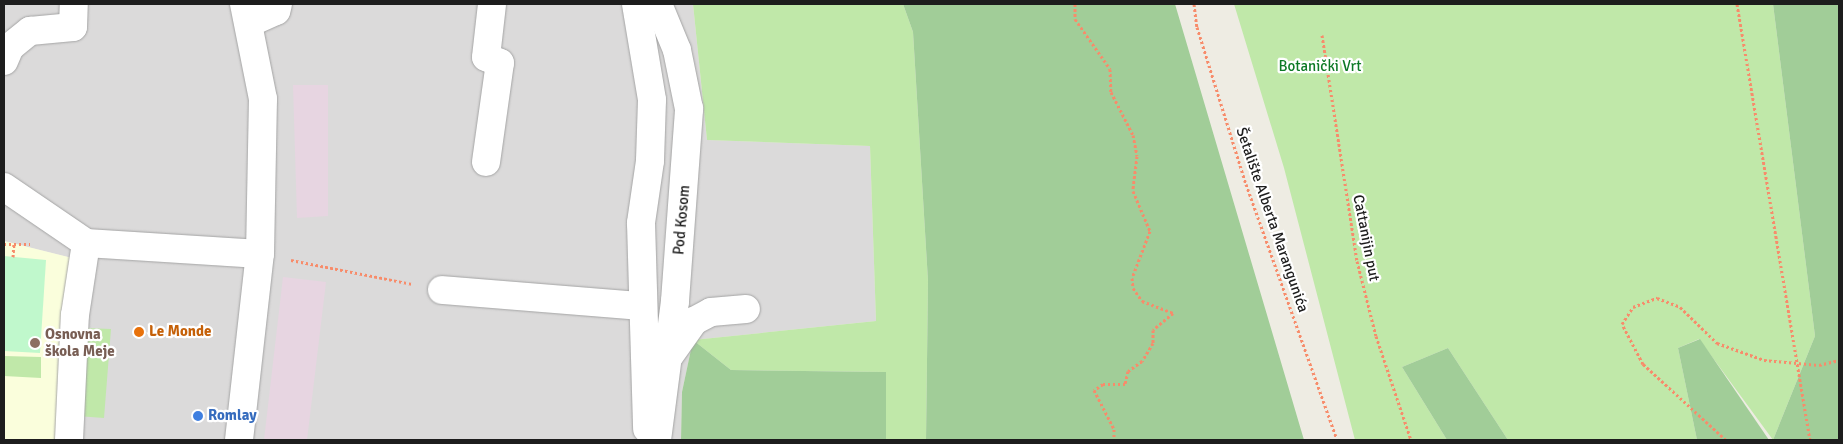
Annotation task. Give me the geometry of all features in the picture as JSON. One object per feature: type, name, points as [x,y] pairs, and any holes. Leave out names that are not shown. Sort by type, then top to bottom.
[{"type":"street","points":[[4,61],[10,47],[30,31],[73,27],[74,4]]},
{"type":"street","points":[[239,440],[260,254],[263,99],[247,13],[276,11],[278,4]]},
{"type":"street","points":[[486,162],[500,63],[486,57],[492,4]]},
{"type":"street","points":[[636,4],[652,100],[650,161],[641,223],[640,306],[648,440]]},
{"type":"street","name":"Pod Kosom","points":[[657,440],[668,358],[689,109],[677,50],[658,4]]},
{"type":"street","points":[[4,187],[86,243],[260,254]]},
{"type":"street","points":[[69,440],[75,315],[86,243]]},
{"type":"street","points":[[442,290],[640,306]]},
{"type":"street","points":[[668,358],[694,321],[711,312],[746,309]]},
{"type":"path","points":[[1076,4],[1075,18],[1110,68],[1111,92],[1133,135],[1137,156],[1133,191],[1150,231],[1132,278],[1133,288],[1142,301],[1173,312],[1153,330],[1153,343],[1142,361],[1128,371],[1125,384],[1103,384],[1094,390],[1114,429],[1114,440]]},
{"type":"path","name":"Šetalište Alberta Marangunića","points":[[1194,4],[1197,27],[1246,184],[1337,440]]},
{"type":"path","points":[[1737,4],[1810,440]]},
{"type":"path","name":"Cattanijin put","points":[[1322,35],[1357,261],[1376,336],[1411,440]]},
{"type":"path","points":[[4,244],[14,244],[13,257]]},
{"type":"path","points":[[260,254],[442,290]]},
{"type":"path","points":[[1726,440],[1643,364],[1622,324],[1633,307],[1657,298],[1680,307],[1717,344],[1764,360],[1798,364],[1839,360]]},
{"type":"shaded area","points":[[4,4],[693,4],[707,140],[870,146],[876,321],[693,340],[682,392],[681,440],[61,440],[72,258],[4,241]]},
{"type":"shaded area","points":[[293,85],[328,85],[328,216],[297,218]]},
{"type":"shaded area","name":"Osnovna škola Meje","points":[[4,241],[72,258],[61,440],[4,440]]},
{"type":"shaded area","points":[[283,277],[326,282],[307,440],[264,440]]},
{"type":"green space","points":[[693,4],[903,4],[913,32],[928,281],[926,440],[886,440],[886,372],[731,370],[693,340],[876,321],[870,146],[707,140]]},
{"type":"green space","points":[[903,4],[1175,4],[1304,440],[926,440],[928,281],[913,32]]},
{"type":"green space","name":"Botanički Vrt","points":[[1234,4],[1773,4],[1815,336],[1773,440],[1699,339],[1678,348],[1697,440],[1508,440],[1448,348],[1402,367],[1447,440],[1355,440],[1284,168]]},
{"type":"green space","points":[[1773,4],[1839,4],[1839,440],[1773,440],[1815,336]]},
{"type":"green space","points":[[4,256],[46,260],[40,353],[4,351]]},
{"type":"green space","points":[[85,328],[111,329],[104,418],[77,416]]},
{"type":"green space","points":[[1700,339],[1769,440],[1697,440],[1678,348]]},
{"type":"green space","points":[[693,340],[731,370],[886,372],[886,440],[681,440],[682,392]]},
{"type":"green space","points":[[1448,348],[1508,440],[1447,440],[1402,367]]},
{"type":"green space","points":[[4,356],[41,357],[41,378],[4,376]]},
{"type":"place","name":"Le Monde","points":[[139,332]]},
{"type":"place","name":"Osnovna škola Meje","points":[[35,343]]},
{"type":"place","name":"Romlay","points":[[198,416]]}]
